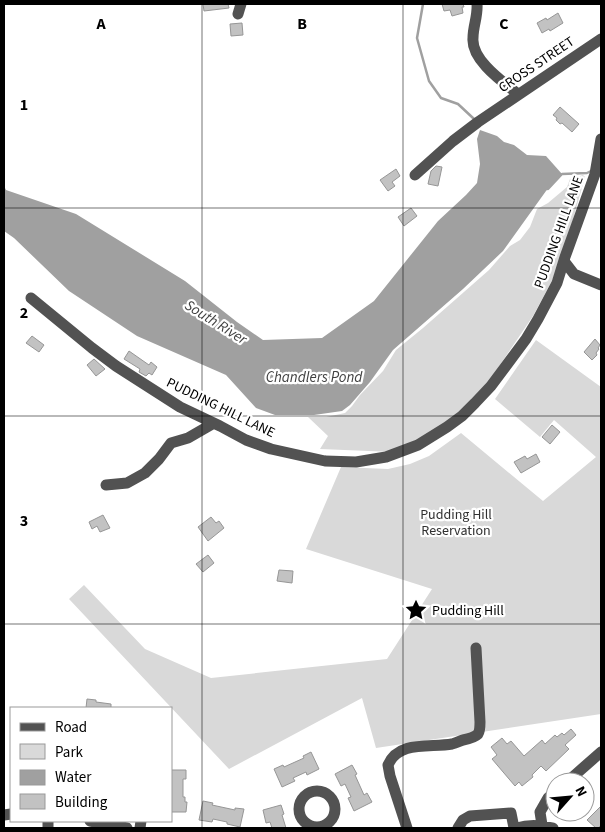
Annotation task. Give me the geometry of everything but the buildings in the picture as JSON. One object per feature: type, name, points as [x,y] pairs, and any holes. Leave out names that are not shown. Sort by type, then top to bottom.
[{"type":"street","points":[[477,4],[478,12],[472,40],[477,56],[490,71],[518,94]]},
{"type":"street","name":"CROSS STREET","points":[[414,175],[488,115],[601,39]]},
{"type":"street","name":"PUDDING HILL LANE","points":[[31,298],[116,366],[180,407],[260,446],[325,461],[364,461],[386,457],[418,445],[462,416],[483,395],[508,365],[526,339],[557,283],[596,169],[601,139]]},
{"type":"street","points":[[564,261],[574,274],[601,285]]},
{"type":"street","points":[[557,283],[574,274]]},
{"type":"street","points":[[106,485],[127,483],[145,473],[171,443],[188,438],[214,423]]},
{"type":"street","points":[[407,828],[388,765],[393,757],[407,749],[452,744],[478,734],[480,722],[476,648]]},
{"type":"street","points":[[578,772],[601,752]]},
{"type":"street","points":[[545,803],[540,812],[547,827]]},
{"type":"street","points":[[458,828],[463,820],[470,816],[511,813],[515,828],[531,825],[547,827]]},
{"type":"street","points":[[95,822],[127,828]]},
{"type":"green space","points":[[583,175],[585,177],[555,275],[533,316],[479,396],[455,420],[393,452],[320,449],[328,436],[308,417],[326,417],[345,413],[383,371],[396,350],[489,270],[510,246],[520,240],[530,227],[537,209],[548,203],[567,187],[570,179]]},
{"type":"green space","name":"Pudding Hill Reservation","points":[[536,340],[601,387],[601,714],[376,748],[362,698],[229,769],[69,599],[84,585],[145,649],[211,678],[387,659],[432,589],[306,549],[341,467],[388,469],[410,464],[429,456],[461,433],[543,501],[596,457],[554,420],[540,437],[495,399]]},
{"type":"water","name":"Chandlers Pond","points":[[480,130],[514,145],[527,155],[546,156],[562,174],[546,191],[503,251],[393,350],[370,382],[350,405],[342,411],[314,415],[275,415],[256,408],[226,375],[137,336],[69,291],[14,238],[4,231],[4,186],[6,190],[76,214],[185,281],[263,340],[322,338],[374,301],[438,221],[477,183],[480,164],[477,139]]},
{"type":"waterway","name":"South River","points":[[423,4],[417,38],[429,81],[441,98],[458,104],[473,118]]},
{"type":"waterway","name":"South River","points":[[548,189],[562,174],[587,173],[591,171]]},
{"type":"place","name":"Pudding Hill","points":[[416,610]]}]
